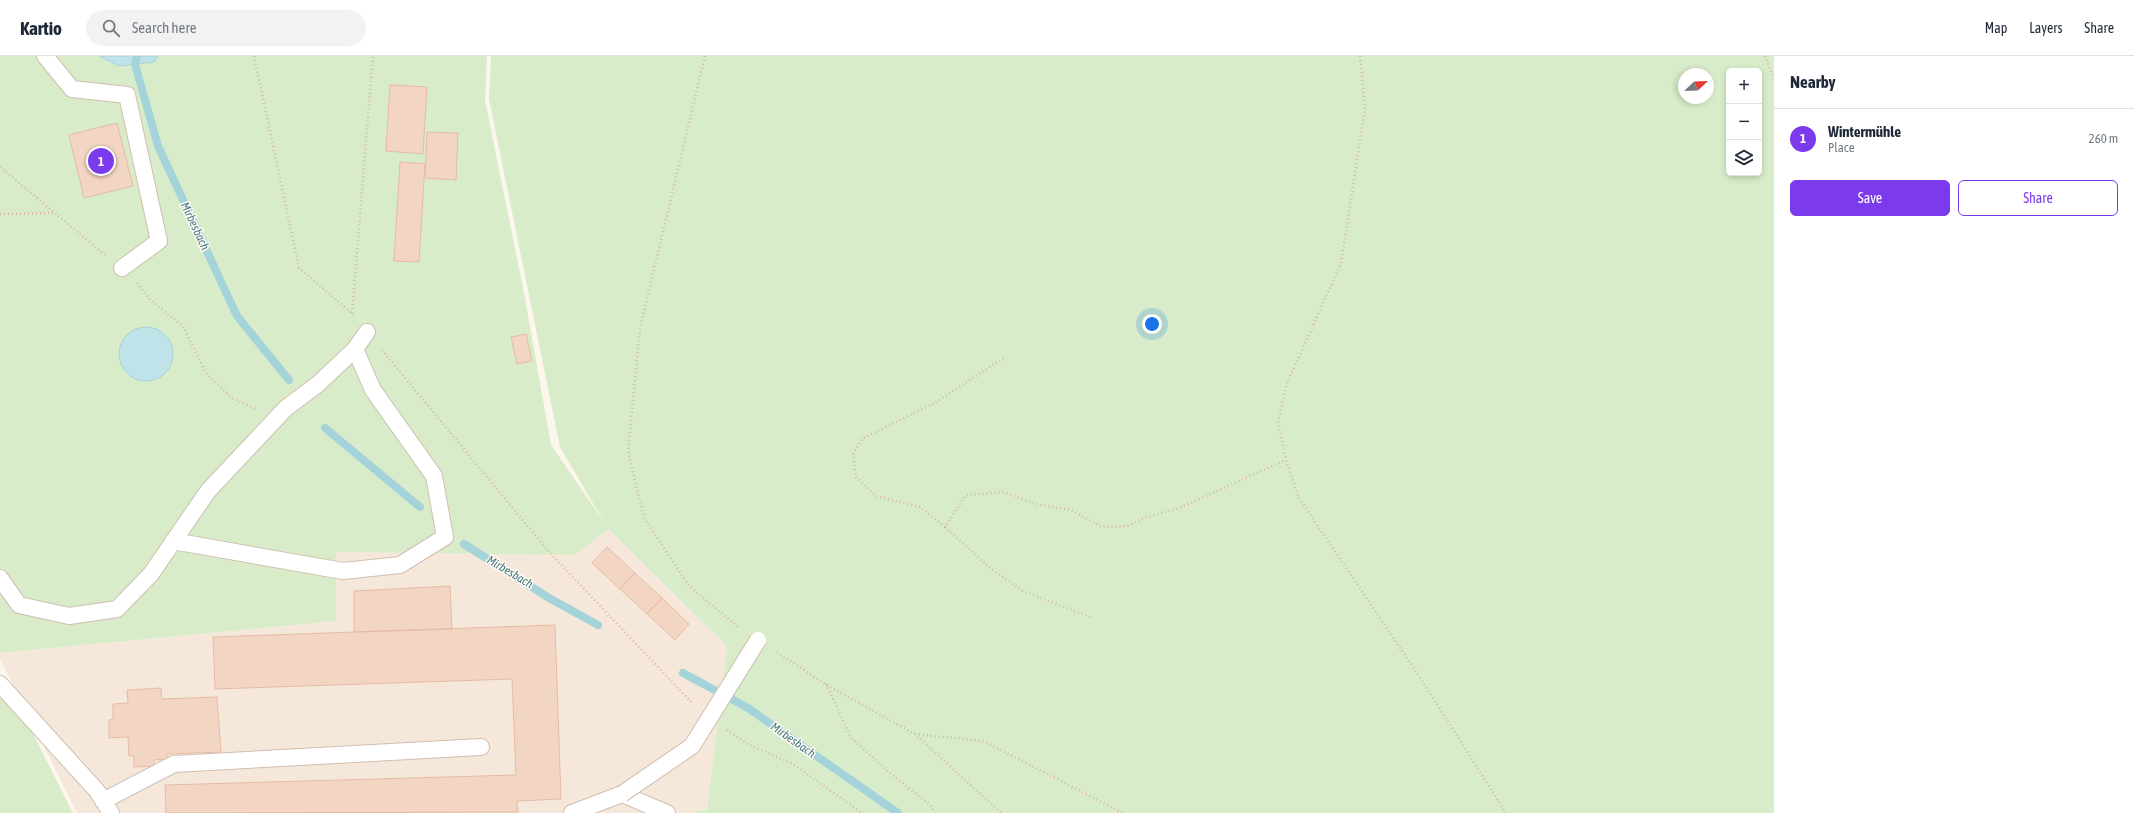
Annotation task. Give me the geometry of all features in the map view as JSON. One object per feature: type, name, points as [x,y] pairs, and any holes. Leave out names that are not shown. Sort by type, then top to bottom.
[{"type":"lane","points":[[45,56],[72,89],[127,95],[159,241],[122,268]]},
{"type":"lane","points":[[0,578],[19,605],[69,616],[117,609],[151,574],[208,491],[276,418],[318,384],[354,349],[367,332]]},
{"type":"lane","points":[[174,542],[343,571],[400,564],[445,537],[434,476],[373,390],[354,349]]},
{"type":"lane","points":[[572,813],[622,794],[692,746],[758,640]]},
{"type":"lane","points":[[0,684],[97,791],[107,807],[174,764],[481,747]]},
{"type":"lane","points":[[622,794],[667,813]]},
{"type":"path","points":[[254,56],[298,268],[352,313],[550,553],[695,706]]},
{"type":"path","points":[[352,313],[373,56]]},
{"type":"path","points":[[705,56],[640,328],[628,451],[644,518],[689,586],[740,629],[825,684],[915,734],[1001,813]]},
{"type":"path","points":[[1360,56],[1365,108],[1341,264],[1287,383],[1278,422],[1286,460],[1299,498],[1419,676],[1506,813]]},
{"type":"path","points":[[1764,56],[1774,78]]},
{"type":"path","points":[[0,166],[53,213],[133,277],[150,300],[183,326],[206,373],[232,398],[276,418]]},
{"type":"path","points":[[0,214],[53,213]]},
{"type":"path","points":[[1005,357],[933,404],[863,438],[853,454],[856,477],[876,496],[920,507],[945,527],[990,568],[1023,591],[1090,617]]},
{"type":"path","points":[[945,527],[966,495],[1004,492],[1036,504],[1071,510],[1102,527],[1126,526],[1146,517],[1177,510],[1286,460]]},
{"type":"path","points":[[825,684],[851,738],[890,773],[930,805],[935,813]]},
{"type":"path","points":[[726,729],[746,743],[793,764],[862,813]]},
{"type":"path","points":[[915,734],[983,741],[1123,813]]},
{"type":"shaded area","points":[[608,529],[727,646],[707,809],[692,813],[77,813],[0,659],[0,653],[336,621],[335,552],[576,555]]},
{"type":"green space","points":[[0,56],[487,56],[485,100],[524,293],[551,445],[604,522],[560,447],[489,99],[491,56],[1774,56],[1774,813],[692,813],[707,809],[727,646],[608,529],[576,555],[336,552],[336,621],[0,653]]},
{"type":"green space","points":[[0,694],[28,724],[73,813],[0,813]]},
{"type":"water","points":[[99,56],[158,56],[154,62],[119,66]]},
{"type":"water","points":[[141,327],[151,327],[161,331],[169,339],[173,349],[173,359],[169,369],[161,377],[151,381],[141,381],[131,377],[123,369],[119,359],[119,349],[123,339],[131,331]]},
{"type":"building","points":[[390,85],[427,87],[423,154],[386,151]]},
{"type":"building","points":[[117,123],[133,186],[84,198],[69,135]]},
{"type":"building","points":[[427,132],[458,133],[456,180],[425,178]]},
{"type":"building","points":[[400,162],[425,164],[419,262],[394,261]]},
{"type":"building","points":[[526,334],[532,361],[517,364],[511,337]]},
{"type":"building","points":[[607,547],[635,573],[620,589],[592,563]]},
{"type":"building","points":[[635,573],[662,598],[647,614],[620,589]]},
{"type":"building","points":[[450,586],[452,629],[354,632],[354,591]]},
{"type":"building","points":[[662,598],[689,624],[675,640],[647,614]]},
{"type":"building","points":[[555,625],[561,799],[517,801],[518,812],[166,813],[165,785],[516,775],[512,679],[215,689],[213,637]]},
{"type":"building","points":[[161,688],[162,699],[217,697],[221,752],[167,754],[167,759],[154,760],[154,766],[134,767],[134,756],[129,756],[128,737],[109,738],[109,720],[113,719],[113,704],[128,703],[127,690]]},
{"type":"waterway","name":"Mirbesbach","points":[[137,56],[135,64],[158,146],[237,316],[289,380]]},
{"type":"waterway","name":"Mirbesbach","points":[[325,428],[420,507]]},
{"type":"waterway","name":"Mirbesbach","points":[[464,544],[549,598],[598,625]]},
{"type":"waterway","name":"Mirbesbach","points":[[683,673],[748,708],[898,813]]},
{"type":"place","name":"Wintermühle","points":[[101,161]]}]
